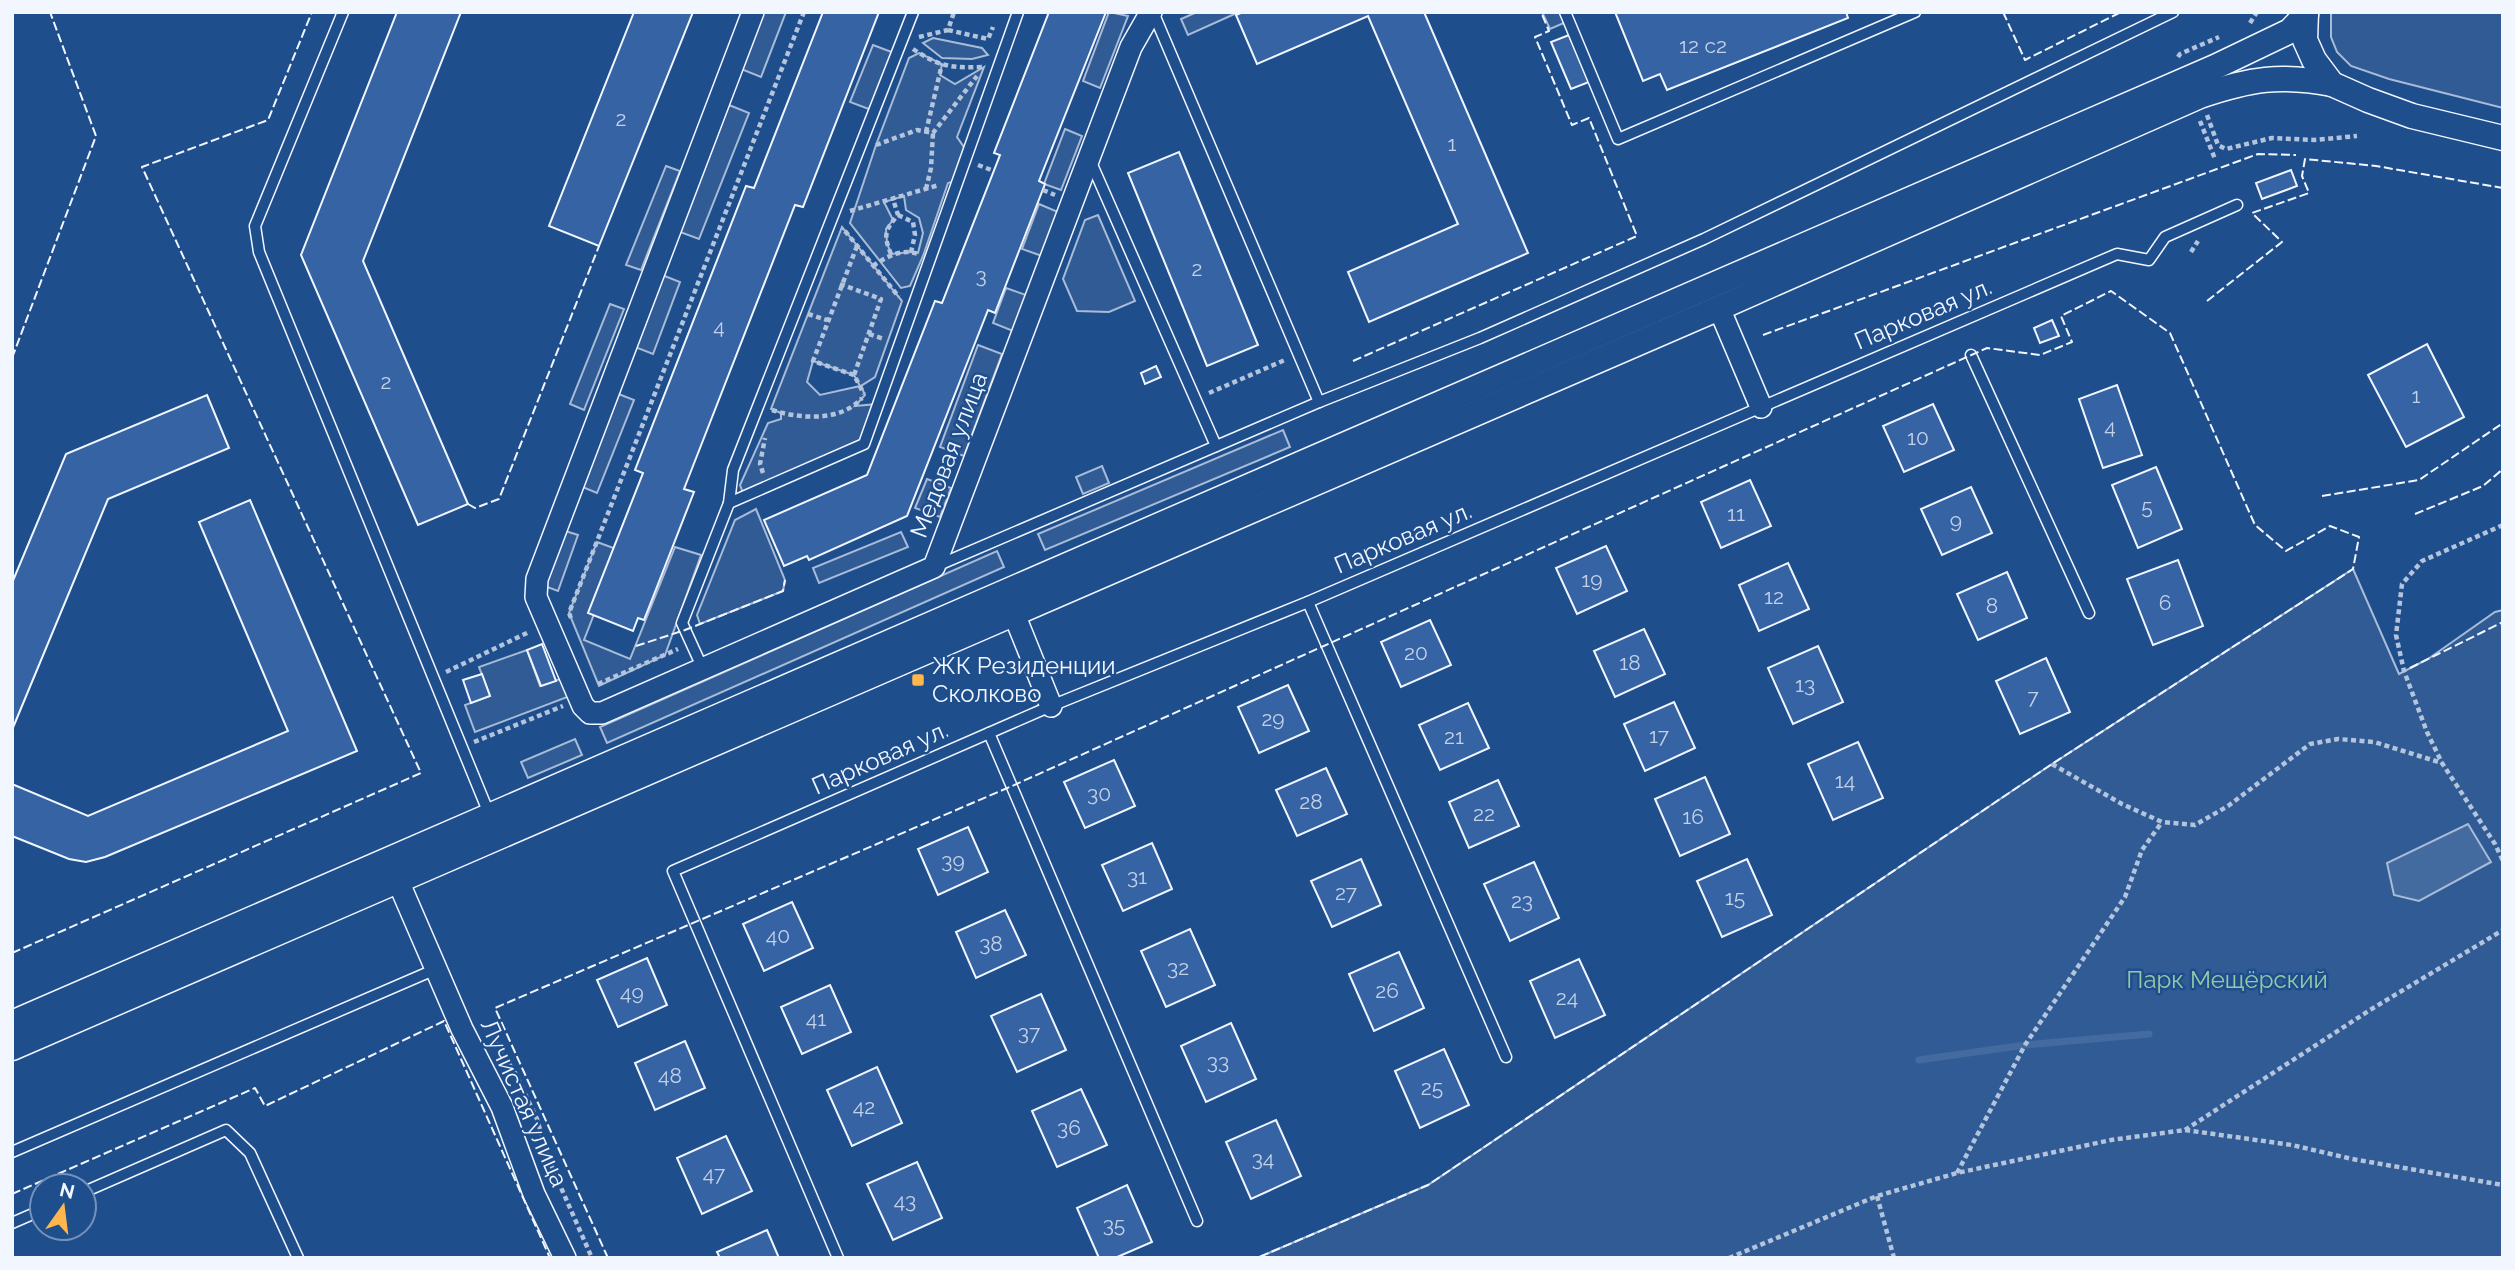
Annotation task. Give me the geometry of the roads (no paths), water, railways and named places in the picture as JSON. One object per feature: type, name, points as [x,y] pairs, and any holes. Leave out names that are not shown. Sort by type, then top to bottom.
[{"type":"street","name":"Медовая улица","points":[[753,12],[537,579],[536,597],[585,706],[602,713],[934,567],[1131,47],[1152,12]]},
{"type":"street","points":[[12,1023],[2204,72],[2290,30],[2306,13]]},
{"type":"street","points":[[2306,13],[2305,40],[2314,61],[2332,84]]},
{"type":"street","points":[[12,1048],[1719,309],[2200,96],[2261,79],[2305,79],[2332,84],[2412,116],[2503,138]]},
{"type":"street","points":[[1719,309],[1761,407]]},
{"type":"street","points":[[1014,614],[1051,706]]},
{"type":"street","name":"Лучистая улица","points":[[398,881],[436,969],[502,1107],[534,1194],[565,1258]]},
{"type":"lane","points":[[343,12],[255,226],[259,252],[490,816]]},
{"type":"lane","points":[[703,669],[682,623],[729,503],[733,470],[913,12]]},
{"type":"lane","points":[[729,503],[864,444],[1017,12]]},
{"type":"lane","points":[[1152,12],[1319,402]]},
{"type":"lane","points":[[1565,12],[1618,139],[1915,12]]},
{"type":"lane","points":[[934,567],[1319,402],[1480,338],[1704,239],[2173,12]]},
{"type":"lane","points":[[1089,157],[1216,446]]},
{"type":"lane","name":"Парковая ул.","points":[[838,1258],[674,871],[1051,706],[1308,602],[2117,254],[2149,260],[2165,237],[2237,205]]},
{"type":"lane","points":[[1971,355],[2089,613]]},
{"type":"lane","points":[[1308,602],[1506,1057]]},
{"type":"lane","points":[[989,733],[1197,1221]]},
{"type":"lane","points":[[12,1152],[436,969]]},
{"type":"lane","points":[[98,1186],[226,1130],[250,1153],[298,1258]]},
{"type":"waterway","points":[[1919,1060],[2025,1045],[2149,1034]]},
{"type":"place","name":"ЖК Резиденции Сколково","points":[[918,680]]},
{"type":"park label","name":"Парк Мещёрский","points":[[2227,980]]}]
